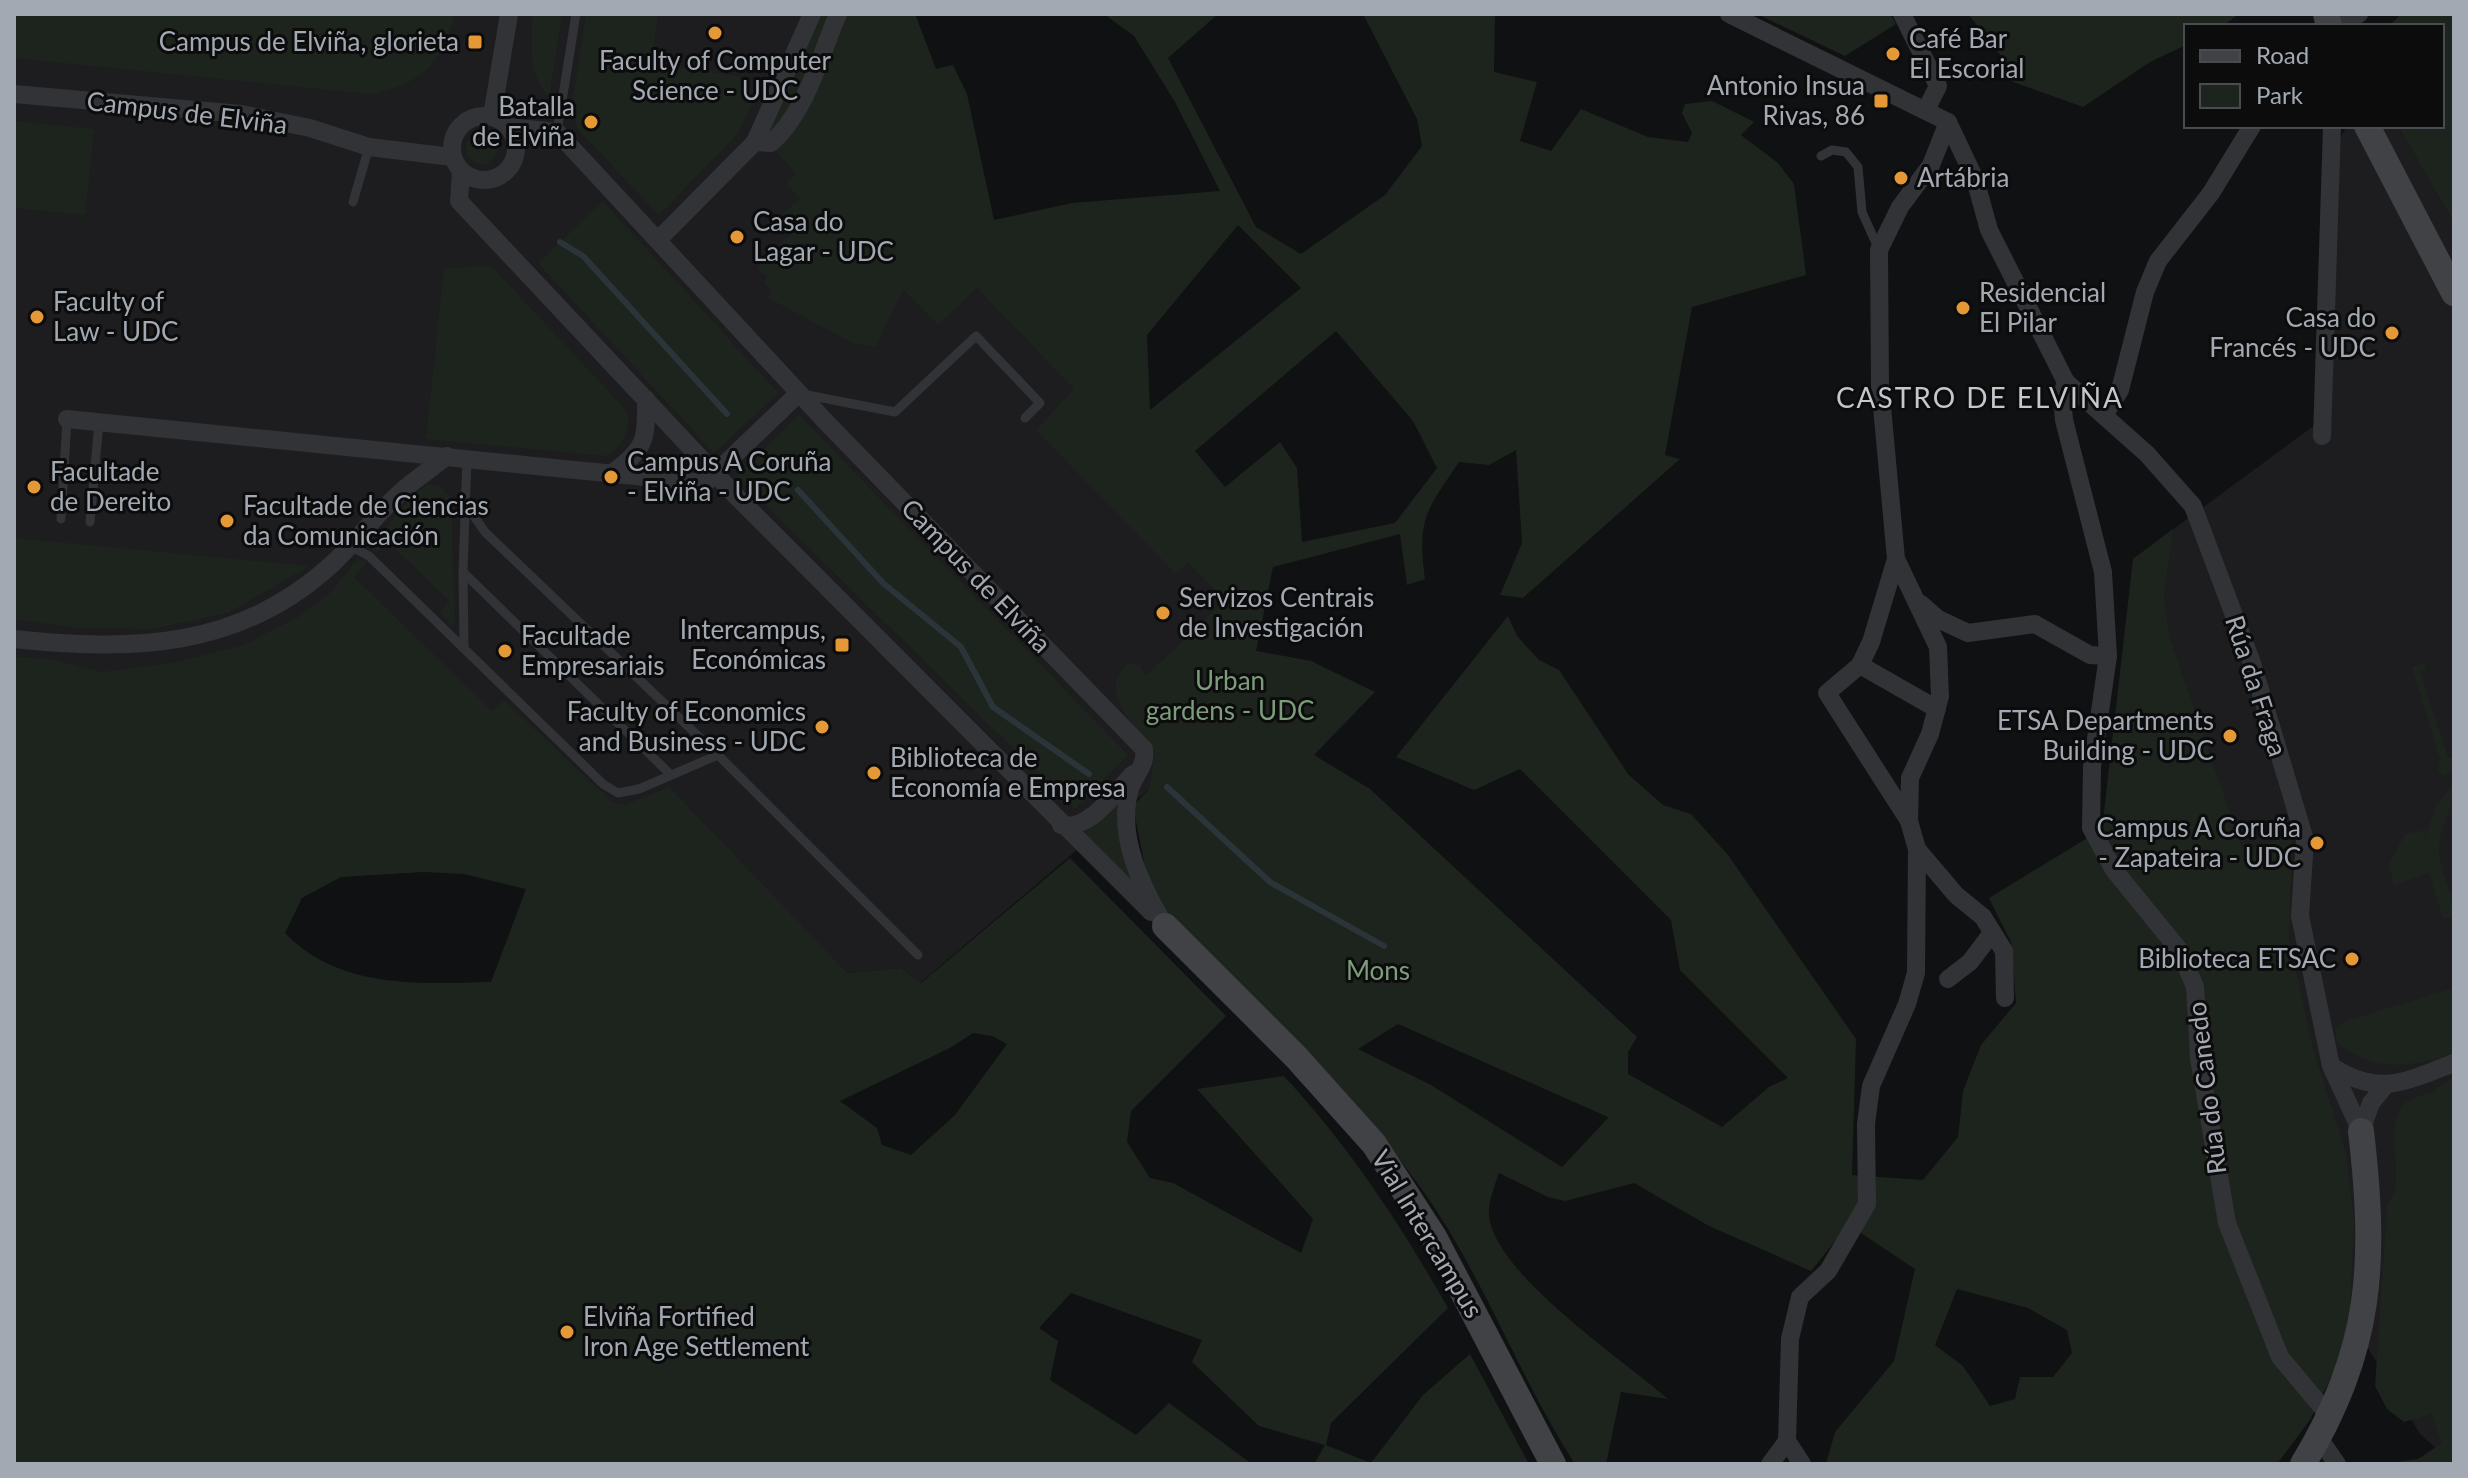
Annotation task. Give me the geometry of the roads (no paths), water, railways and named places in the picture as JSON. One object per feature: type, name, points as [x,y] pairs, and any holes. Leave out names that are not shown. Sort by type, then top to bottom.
[{"type":"street","points":[[492,116],[509,14]]},
{"type":"street","points":[[659,239],[755,142],[812,14]]},
{"type":"street","points":[[755,142],[771,143],[783,133],[795,114],[838,14]]},
{"type":"street","points":[[1729,14],[1948,122],[1931,165],[1900,207],[1879,250],[1880,385],[1896,559],[1938,647],[1940,696],[1930,734],[1910,778],[1909,821]]},
{"type":"street","points":[[1902,14],[1938,86],[1926,110]]},
{"type":"street","points":[[2336,24],[2359,14]]},
{"type":"street","name":"Campus de Elviña","points":[[14,94],[241,114],[310,128],[369,147],[456,165],[474,180],[491,180],[506,172],[516,157],[516,142],[509,127]]},
{"type":"street","points":[[557,132],[509,127],[492,116],[476,116],[462,123],[452,140],[459,201],[716,474],[1061,825],[1165,926]]},
{"type":"street","name":"Rúa do Canedo","points":[[1948,122],[1975,179],[1989,230],[2066,382],[2062,395],[2064,420],[2103,572],[2108,656],[2092,767],[2091,828],[2114,870],[2180,951],[2195,987],[2199,1058],[2227,1223],[2280,1357],[2325,1428],[2337,1464]]},
{"type":"street","points":[[2105,414],[2120,390],[2145,292],[2158,261],[2211,193],[2251,128]]},
{"type":"street","points":[[2322,436],[2332,128]]},
{"type":"street","points":[[2368,128],[2454,293]]},
{"type":"street","name":"Campus de Elviña","points":[[557,132],[799,393],[1144,749],[1144,762]]},
{"type":"street","name":"Rúa da Fraga","points":[[2066,382],[2147,454],[2193,506],[2252,663],[2305,840],[2300,916],[2331,1066],[2361,1131]]},
{"type":"street","points":[[67,419],[615,471],[705,483],[799,393]]},
{"type":"street","points":[[615,471],[636,456],[646,439],[646,399]]},
{"type":"street","points":[[14,639],[79,646],[151,645],[200,636],[245,622],[288,598],[350,546],[401,492],[447,456]]},
{"type":"street","points":[[1770,1464],[1787,1441],[1790,1339],[1800,1297],[1828,1271],[1867,1204],[1866,1124],[1871,1086],[1907,1004],[1916,973],[1917,849],[1909,821],[1827,693],[1860,665],[1871,642],[1896,559]]},
{"type":"street","points":[[1913,597],[1938,619],[1968,633],[2035,624],[2090,655],[2108,656]]},
{"type":"street","points":[[1860,665],[1937,709]]},
{"type":"street","points":[[1061,825],[1071,827],[1085,822],[1144,762]]},
{"type":"street","points":[[1144,762],[1128,802],[1130,845],[1142,884],[1165,926]]},
{"type":"street","points":[[1917,849],[1956,895],[1983,917],[2004,951],[2005,998]]},
{"type":"street","name":"Vial Intercampus","points":[[1165,926],[1296,1057],[1374,1144],[1434,1237],[1553,1464]]},
{"type":"street","points":[[1948,979],[1970,962],[1992,933]]},
{"type":"street","points":[[2327,1044],[2355,1069],[2411,1078]]},
{"type":"street","points":[[2331,1066],[2355,1082],[2384,1087],[2454,1063]]},
{"type":"street","points":[[2303,1464],[2325,1428],[2356,1347],[2367,1294],[2371,1240],[2361,1131],[2371,1103],[2384,1087]]},
{"type":"street","points":[[1787,1441],[1802,1464]]},
{"type":"lane","points":[[557,132],[576,14]]},
{"type":"lane","points":[[353,202],[369,147]]},
{"type":"lane","points":[[1821,156],[1832,150],[1846,152],[1858,167],[1862,212],[1879,250]]},
{"type":"lane","points":[[799,393],[895,412],[976,336],[1040,403],[1025,418]]},
{"type":"lane","points":[[61,519],[67,419]]},
{"type":"lane","points":[[90,522],[99,422]]},
{"type":"lane","points":[[464,646],[467,458]]},
{"type":"lane","points":[[464,502],[485,532],[718,755],[918,955]]},
{"type":"lane","points":[[350,546],[369,556],[603,784],[618,793],[718,755]]},
{"type":"lane","points":[[463,572],[671,775]]},
{"type":"waterway","points":[[560,242],[583,256],[727,414]]},
{"type":"waterway","points":[[798,490],[883,583],[961,647],[993,707],[1089,774]]},
{"type":"waterway","points":[[1167,787],[1270,882],[1384,946]]},
{"type":"place","name":"Faculty of Computer Science - UDC","points":[[715,33]]},
{"type":"place","name":"Campus de Elviña, glorieta","points":[[475,42]]},
{"type":"place","name":"Café Bar El Escorial","points":[[1893,54]]},
{"type":"place","name":"Antonio Insua Rivas, 86","points":[[1881,101]]},
{"type":"place","name":"Batalla de Elviña","points":[[591,122]]},
{"type":"place","name":"Artábria","points":[[1901,178]]},
{"type":"place","name":"Casa do Lagar - UDC","points":[[737,237]]},
{"type":"place","name":"Residencial El Pilar","points":[[1963,308]]},
{"type":"place","name":"Faculty of Law - UDC","points":[[37,317]]},
{"type":"place","name":"Casa do Francés - UDC","points":[[2392,333]]},
{"type":"place","name":"Campus A Coruña - Elviña - UDC","points":[[611,477]]},
{"type":"place","name":"Facultade de Dereito","points":[[34,487]]},
{"type":"place","name":"Facultade de Ciencias da Comunicación","points":[[227,521]]},
{"type":"place","name":"Servizos Centrais de Investigación","points":[[1163,613]]},
{"type":"place","name":"Intercampus, Económicas","points":[[842,645]]},
{"type":"place","name":"Facultade Empresariais","points":[[505,651]]},
{"type":"place","name":"Faculty of Economics and Business - UDC","points":[[822,727]]},
{"type":"place","name":"ETSA Departments Building - UDC","points":[[2230,736]]},
{"type":"place","name":"Biblioteca de Economía e Empresa","points":[[874,773]]},
{"type":"place","name":"Campus A Coruña - Zapateira - UDC","points":[[2317,843]]},
{"type":"place","name":"Biblioteca ETSAC","points":[[2352,959]]},
{"type":"place","name":"Elviña Fortified Iron Age Settlement","points":[[567,1332]]},
{"type":"district","name":"CASTRO DE ELVIÑA","points":[[1980,398]]},
{"type":"park label","name":"Urban gardens - UDC","points":[[1230,696]]},
{"type":"park label","name":"Mons","points":[[1378,971]]}]
